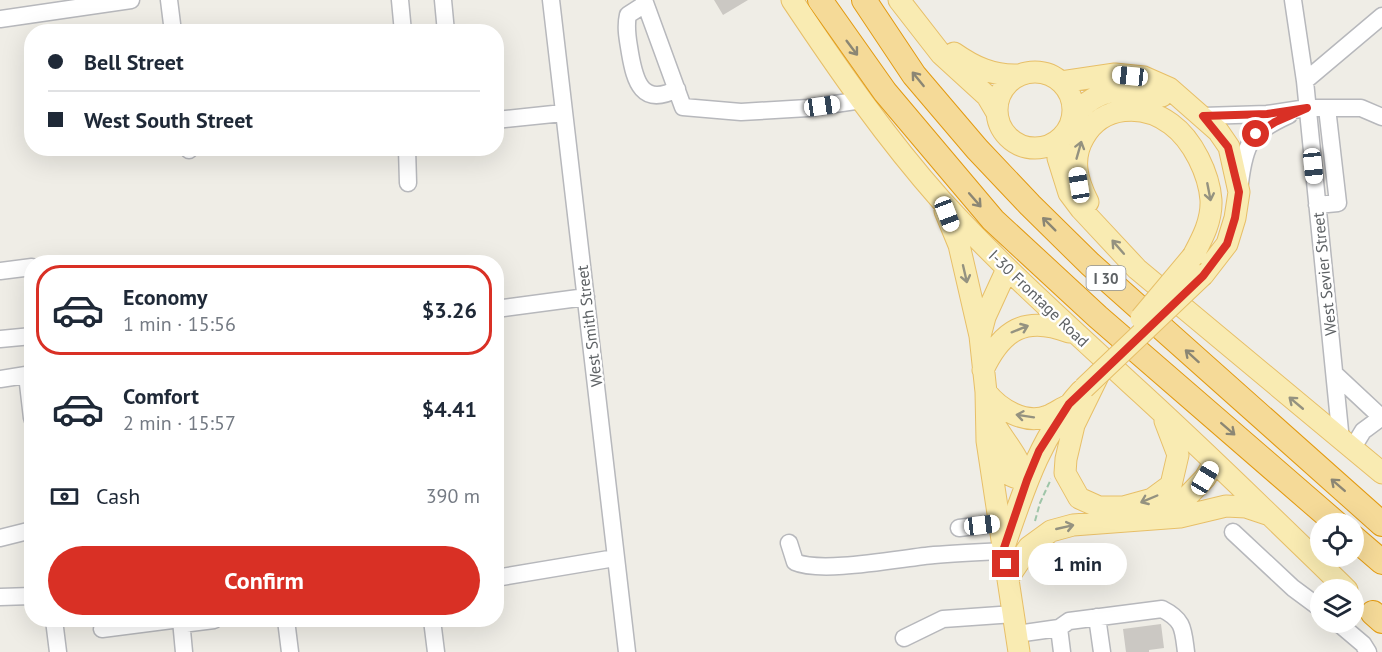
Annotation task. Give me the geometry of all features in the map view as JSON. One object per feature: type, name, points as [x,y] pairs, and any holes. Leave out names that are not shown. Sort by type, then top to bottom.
[{"type":"highway","name":"I 30","points":[[820,0],[885,92],[993,220],[1098,317],[1324,513]]},
{"type":"highway","name":"I 30","points":[[864,0],[914,75],[1030,205],[1098,272],[1382,524]]},
{"type":"highway","points":[[1364,546],[1382,562]]},
{"type":"main road","name":"I-30 Frontage Road","points":[[792,0],[835,65],[862,100],[941,199],[1006,269],[1336,579]]},
{"type":"main road","points":[[899,0],[941,54],[987,96],[1002,131],[1016,143],[1034,149],[1051,145],[1059,140],[1070,125],[1071,98],[1061,82],[1045,73],[998,75],[972,65],[937,46]]},
{"type":"main road","points":[[1004,549],[1039,451],[1069,404],[1203,276],[1227,244],[1235,218],[1239,192],[1228,147],[1203,116],[1169,88],[1144,77],[1115,74],[1061,82]]},
{"type":"main road","points":[[996,113],[999,95],[1004,87],[1018,75]]},
{"type":"main road","points":[[1072,116],[1101,93],[1138,91],[1178,97]]},
{"type":"main road","points":[[1096,225],[1091,206],[1079,185],[1076,163],[1078,146],[1089,127],[1113,111],[1129,109],[1151,113],[1172,124],[1200,162],[1209,187],[1211,202],[1209,218],[1193,256],[1135,325],[1124,350]]},
{"type":"main road","points":[[1059,140],[1058,158],[1065,183],[1081,209],[1137,269],[1382,473]]},
{"type":"main road","points":[[941,199],[959,245],[980,336],[987,441],[1016,633]]},
{"type":"main road","points":[[980,336],[985,317],[1006,269]]},
{"type":"main road","points":[[983,370],[996,345],[1018,329],[1044,325],[1075,334]]},
{"type":"main road","points":[[1100,373],[1074,425],[1066,459],[1065,473],[1079,498],[1100,507],[1123,507],[1152,499],[1171,485],[1178,455],[1163,415]]},
{"type":"main road","points":[[985,401],[1026,417],[1046,417],[1069,404]]},
{"type":"main road","points":[[985,401],[1002,437],[1020,460],[1027,480]]},
{"type":"main road","points":[[987,441],[1000,468],[1013,479],[1027,480]]},
{"type":"main road","points":[[1150,520],[1182,501],[1205,478],[1214,463]]},
{"type":"main road","points":[[1008,578],[1029,548],[1051,531],[1073,525],[1180,517],[1226,506],[1246,507],[1268,514]]},
{"type":"main road","points":[[1364,605],[1377,617]]},
{"type":"street","points":[[0,19],[131,0]]},
{"type":"street","points":[[169,0],[172,24]]},
{"type":"street","points":[[400,0],[403,24]]},
{"type":"street","points":[[443,0],[445,24]]},
{"type":"street","name":"West Smith Street","points":[[551,0],[627,652]]},
{"type":"street","name":"West Sevier Street","points":[[1293,0],[1305,81],[1336,375],[1346,445]]},
{"type":"street","points":[[677,89],[668,94],[649,94],[639,87],[634,77],[626,26],[628,15],[644,2],[677,89],[683,106],[741,112],[808,108],[862,100]]},
{"type":"street","points":[[1305,81],[1382,16]]},
{"type":"street","points":[[1239,192],[1244,154],[1251,139],[1275,122],[1307,108]]},
{"type":"street","points":[[1203,116],[1267,114],[1307,108],[1361,108],[1382,117]]},
{"type":"street","points":[[1317,206],[1338,203],[1327,108]]},
{"type":"street","points":[[504,119],[563,113]]},
{"type":"street","points":[[407,156],[408,183]]},
{"type":"street","points":[[0,271],[24,268]]},
{"type":"street","points":[[504,308],[586,297]]},
{"type":"street","points":[[0,339],[24,337]]},
{"type":"street","points":[[0,379],[24,375]]},
{"type":"street","points":[[1336,375],[1382,418],[1346,445]]},
{"type":"street","points":[[959,528],[999,523]]},
{"type":"street","points":[[0,538],[24,532]]},
{"type":"street","points":[[1233,532],[1293,588],[1310,601]]},
{"type":"street","points":[[789,543],[795,562],[803,566],[826,567],[1004,549]]},
{"type":"street","points":[[504,577],[615,558]]},
{"type":"street","points":[[0,597],[24,596]]},
{"type":"street","points":[[904,638],[943,619],[1016,633],[1059,628],[1069,621],[1162,609],[1173,615],[1183,626],[1186,652]]},
{"type":"street","points":[[1097,617],[1102,652]]},
{"type":"street","points":[[55,627],[58,652]]},
{"type":"street","points":[[102,629],[121,627]]},
{"type":"street","points":[[179,627],[184,652]]},
{"type":"street","points":[[287,627],[290,652]]},
{"type":"street","points":[[433,627],[436,652]]},
{"type":"street","points":[[1059,628],[1062,652]]},
{"type":"street","points":[[1349,633],[1363,644],[1368,652]]},
{"type":"path","points":[[1035,523],[1040,503],[1051,480],[1049,476],[1054,475]]},
{"type":"building","points":[[714,0],[748,0],[723,15]]},
{"type":"building","points":[[1161,624],[1164,648],[1149,650],[1149,652],[1126,652],[1123,629]]},
{"type":"route","points":[[1006,564],[1004,548],[1027,480],[1039,451],[1069,404],[1203,276],[1227,244],[1235,218],[1239,192],[1228,147],[1218,131],[1203,116],[1267,114],[1307,108],[1275,122],[1256,134]]}]
